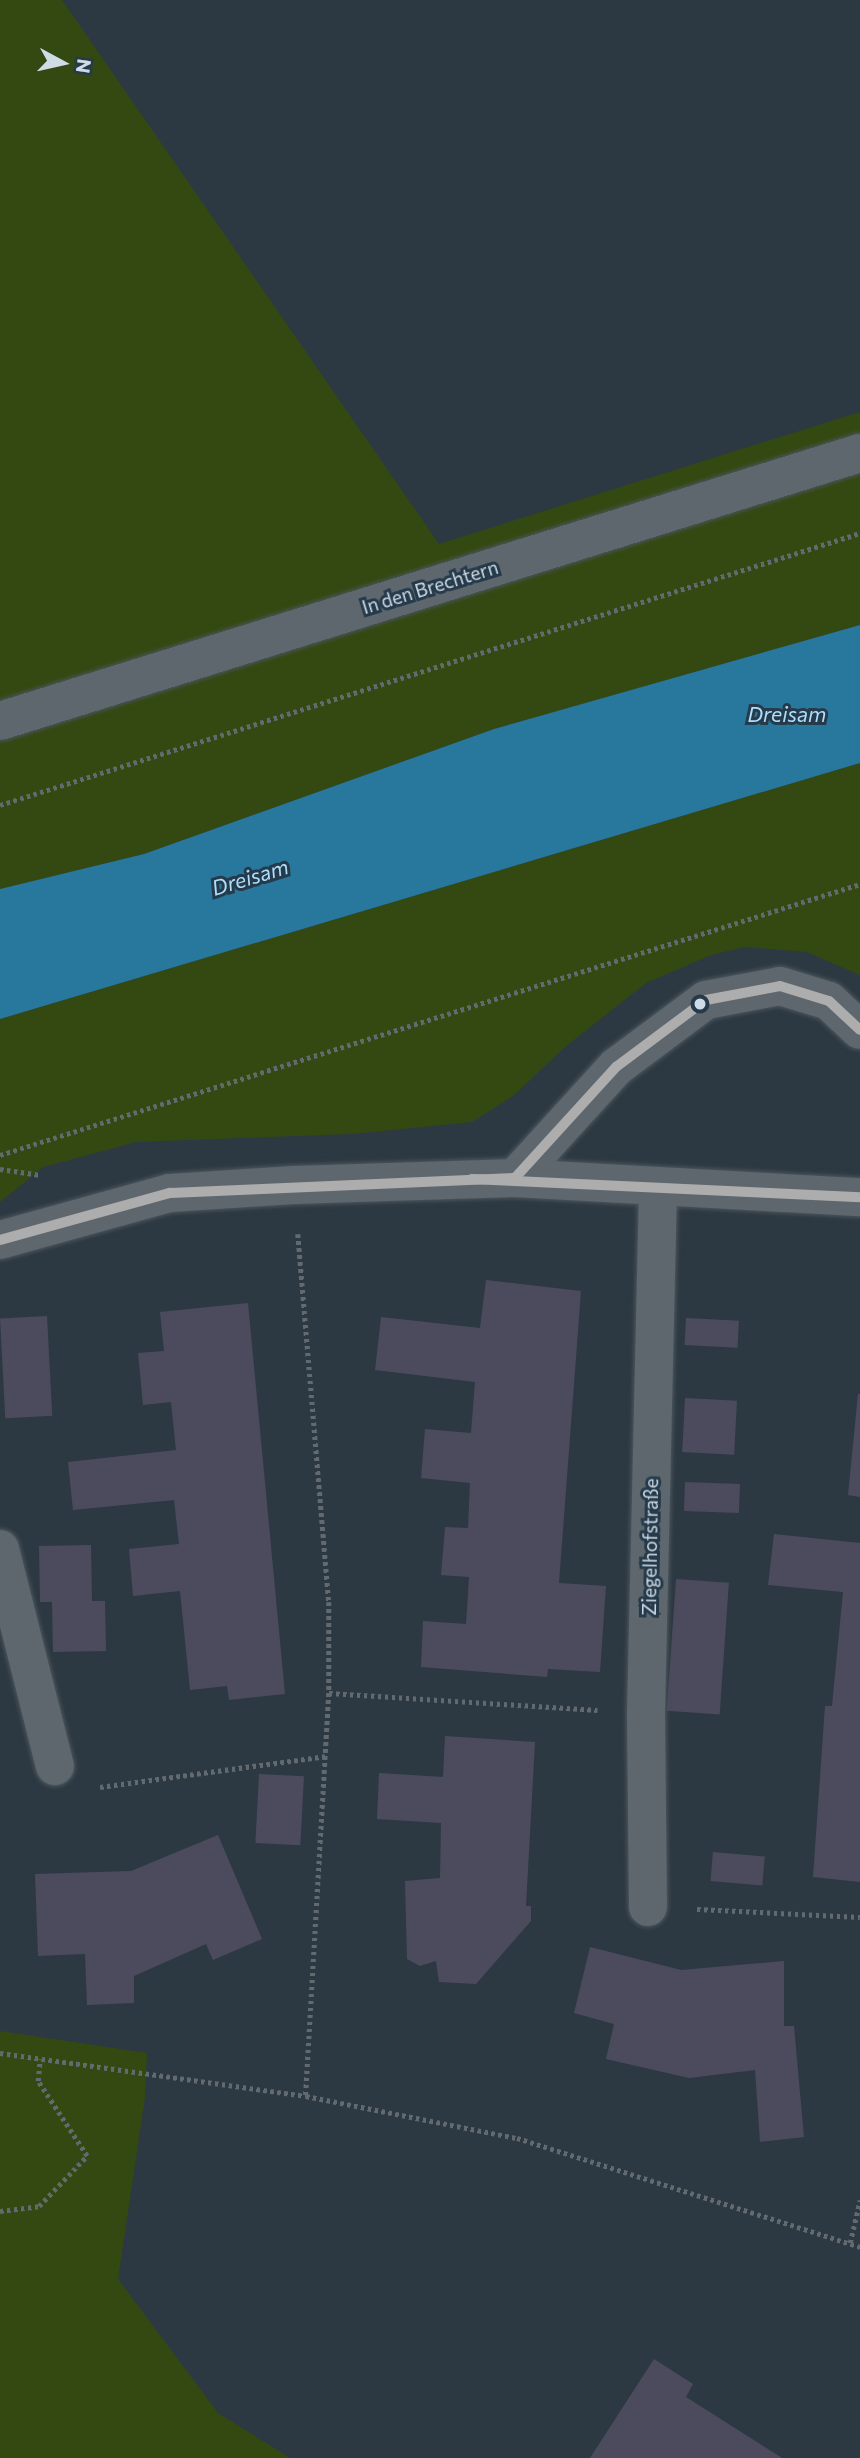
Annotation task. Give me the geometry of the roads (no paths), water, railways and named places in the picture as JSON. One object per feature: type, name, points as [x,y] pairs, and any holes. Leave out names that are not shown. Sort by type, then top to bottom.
[{"type":"street","name":"In den Brechtern","points":[[0,721],[860,453]]},
{"type":"street","points":[[515,1178],[616,1068],[706,1000],[780,986],[829,1001],[860,1030]]},
{"type":"street","points":[[0,1240],[170,1193],[294,1185],[515,1178],[860,1197]]},
{"type":"street","name":"Ziegelhofstraße","points":[[648,1907],[646,1713],[658,1187]]},
{"type":"street","points":[[0,1549],[55,1766]]},
{"type":"water","name":"Dreisam","points":[[860,625],[860,763],[0,1019],[0,889],[144,854],[494,729]]}]
